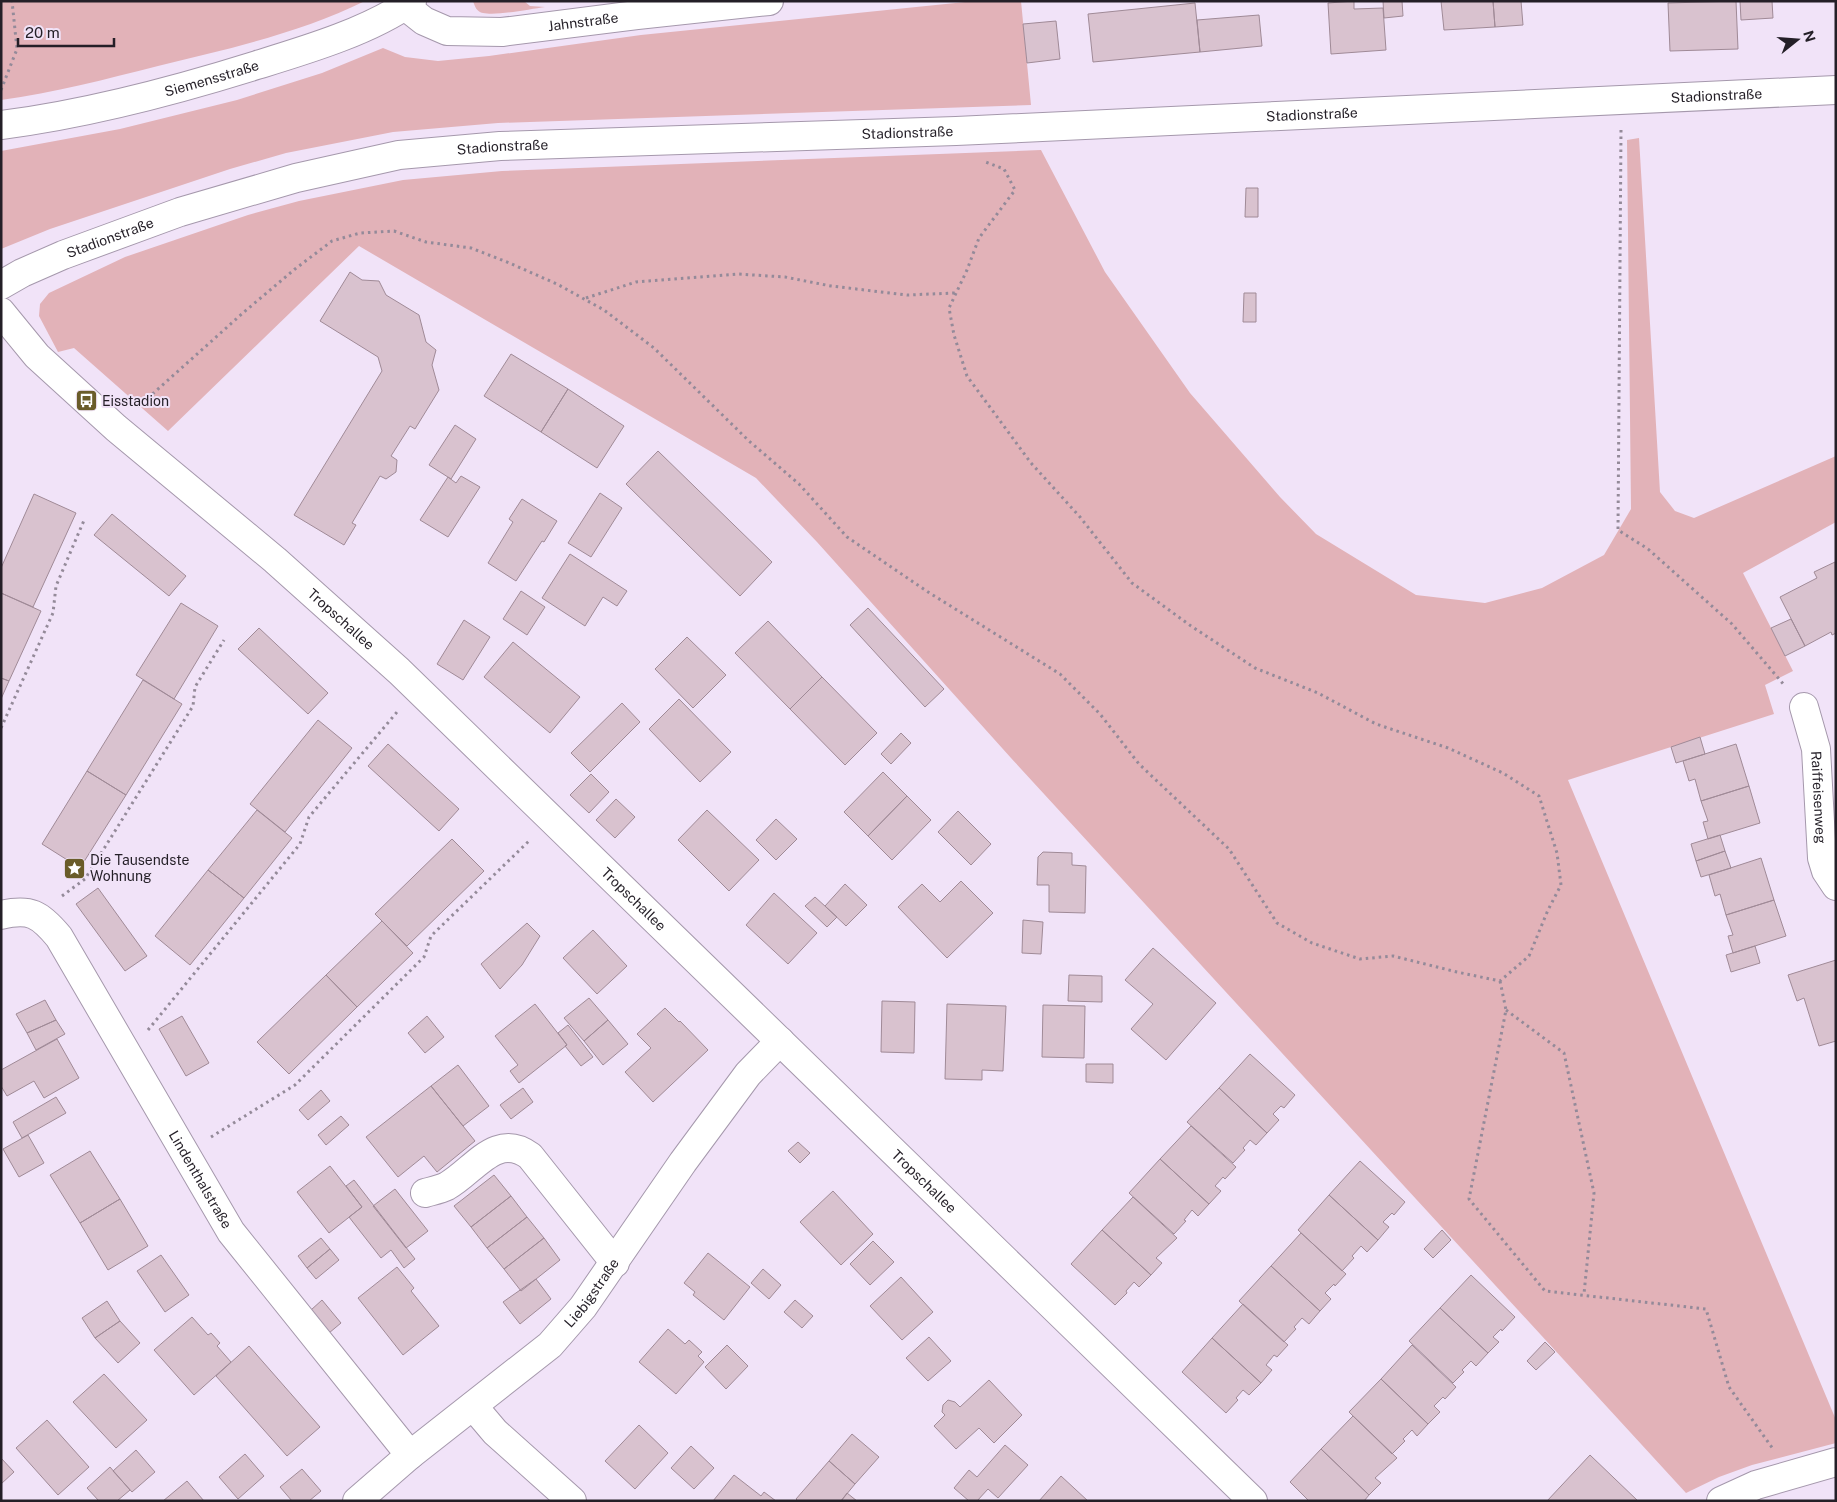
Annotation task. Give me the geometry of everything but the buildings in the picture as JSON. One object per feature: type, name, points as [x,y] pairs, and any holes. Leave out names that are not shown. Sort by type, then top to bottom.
[{"type":"street","name":"Jahnstraße","points":[[408,4],[424,21],[447,31],[502,32],[769,1]]},
{"type":"street","name":"Siemensstraße","points":[[1,125],[29,122],[114,105],[228,74],[312,49],[368,25],[408,4]]},
{"type":"street","name":"Stadionstraße","points":[[1,285],[22,273],[63,255],[180,212],[296,178],[399,155],[500,146],[956,131],[1836,90]]},
{"type":"street","name":"Tropschallee","points":[[1,312],[37,356],[116,428],[311,590],[417,689],[552,818],[1253,1501]]},
{"type":"street","name":"Raiffeisenweg","points":[[1804,707],[1816,749],[1822,858],[1826,871],[1836,886]]},
{"type":"street","points":[[1,915],[18,911],[29,912],[40,918]]},
{"type":"street","name":"Lindenthalstraße","points":[[40,918],[50,926],[67,950],[231,1232],[410,1455]]},
{"type":"street","name":"Liebigstraße","points":[[357,1501],[410,1455],[550,1345],[583,1307],[683,1162],[748,1074],[780,1041]]},
{"type":"street","points":[[425,1193],[447,1186],[488,1153],[510,1148],[521,1150],[530,1156],[615,1263]]},
{"type":"street","points":[[473,1406],[495,1432],[572,1501]]},
{"type":"street","points":[[1721,1501],[1756,1485],[1836,1462]]},
{"type":"path","points":[[1,90],[17,49],[12,1]]},
{"type":"path","points":[[1621,100],[1618,530],[1648,549],[1732,624],[1804,707]]},
{"type":"path","points":[[956,131],[972,152],[986,164],[1004,169],[1015,190],[980,238],[949,308],[954,335],[967,376],[1031,463],[1080,517],[1132,583],[1191,626],[1255,668],[1318,693],[1376,724],[1456,752],[1503,773],[1539,796],[1557,853],[1561,885],[1528,956],[1500,981]]},
{"type":"path","points":[[116,428],[244,312],[332,241],[360,233],[394,231],[426,242],[471,248],[557,284],[604,310],[654,348],[749,441],[799,484],[848,537],[928,592],[1060,674],[1100,714],[1138,764],[1229,849],[1277,923],[1312,944],[1360,959],[1393,956],[1500,981]]},
{"type":"path","points":[[585,299],[636,282],[738,274],[785,277],[831,286],[907,295],[956,293]]},
{"type":"path","points":[[1,728],[53,613],[56,586],[85,518]]},
{"type":"path","points":[[40,918],[58,898],[85,879],[193,706],[195,687],[224,640]]},
{"type":"path","points":[[121,1044],[150,1029],[300,844],[309,817],[417,689]]},
{"type":"path","points":[[184,1153],[295,1085],[424,957],[431,936],[552,818]]},
{"type":"path","points":[[1500,981],[1506,1010],[1469,1199],[1545,1291],[1706,1309],[1729,1387],[1791,1474]]},
{"type":"path","points":[[1506,1010],[1564,1053],[1594,1193],[1584,1294]]},
{"type":"shaded area","points":[[1,1],[365,1],[315,22],[237,46],[41,94],[1,100]]},
{"type":"shaded area","points":[[473,1],[524,1],[530,6],[545,7],[489,14],[479,12]]},
{"type":"shaded area","points":[[975,1],[1021,1],[1031,105],[498,123],[393,132],[286,153],[230,169],[50,229],[1,249],[1,151],[120,129],[237,100],[322,73],[383,48],[405,57],[438,61],[489,56],[641,35]]},
{"type":"shaded area","points":[[1639,138],[1660,492],[1675,511],[1694,518],[1836,456],[1836,522],[1743,573],[1793,671],[1765,685],[1774,714],[1568,780],[1836,1420],[1836,1443],[1752,1465],[1719,1477],[1686,1493],[1011,758],[817,542],[756,478],[359,246],[168,431],[74,348],[58,352],[39,316],[40,304],[49,293],[125,257],[248,215],[299,201],[403,180],[502,171],[1041,150],[1105,272],[1190,393],[1280,497],[1316,534],[1416,595],[1485,603],[1542,588],[1604,555],[1631,509],[1627,140]]},
{"type":"place","name":"Eisstadion","points":[[86,401]]},
{"type":"place","name":"Die Tausendste Wohnung","points":[[74,868]]}]
